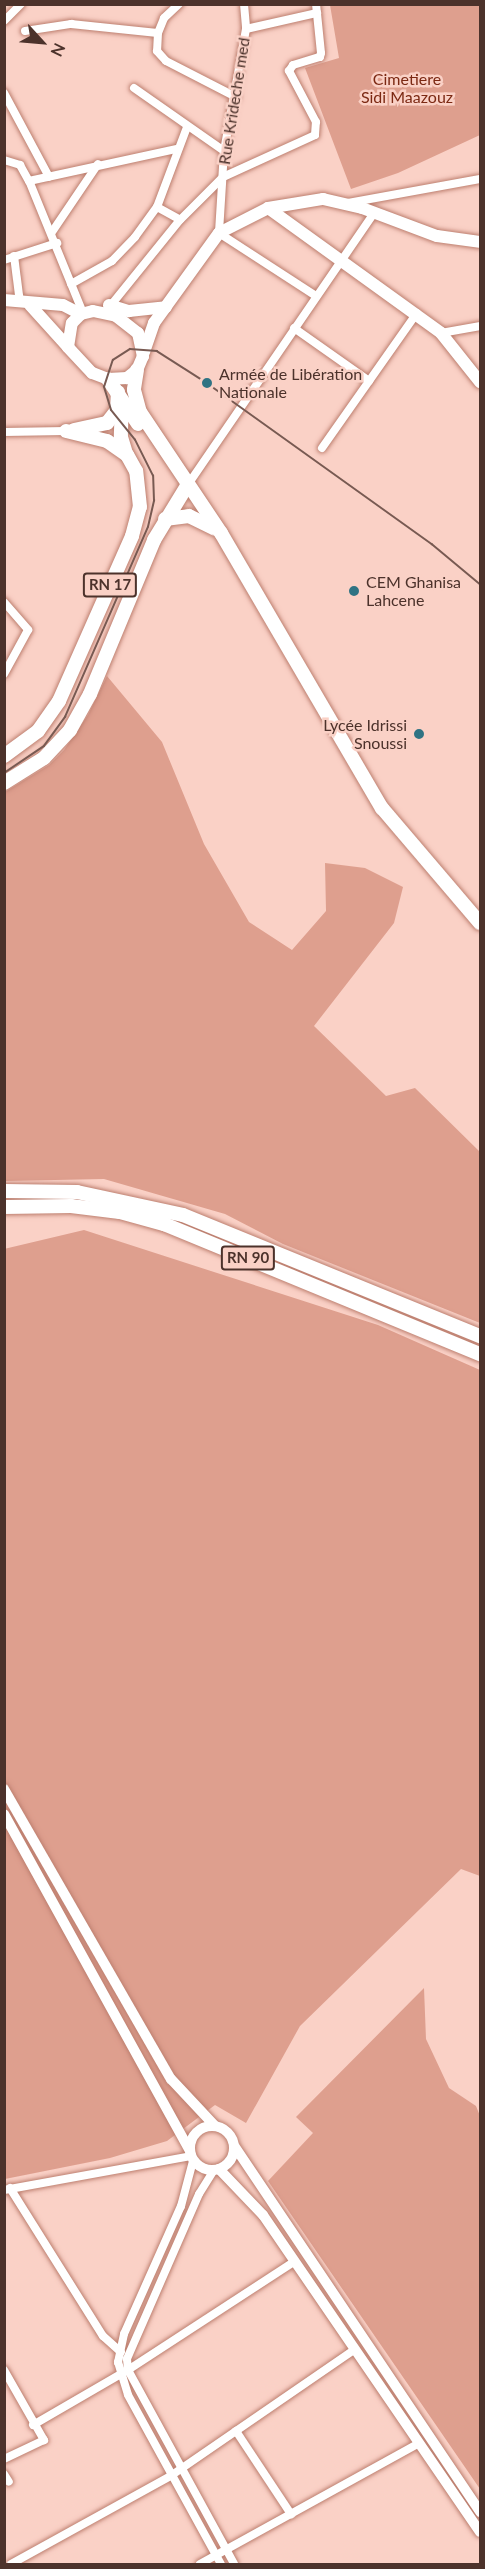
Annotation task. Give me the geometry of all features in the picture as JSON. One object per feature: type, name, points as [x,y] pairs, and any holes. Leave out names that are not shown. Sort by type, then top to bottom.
[{"type":"main road","points":[[480,242],[436,236],[346,203],[323,199],[268,208],[219,234],[151,328],[137,369],[134,390],[136,404],[187,486],[221,533],[382,808],[480,923]]},
{"type":"main road","points":[[268,208],[417,313],[441,333],[480,382]]},
{"type":"main road","points":[[4,300],[25,304],[63,305],[82,313],[107,309],[129,311],[166,307]]},
{"type":"main road","points":[[25,304],[68,347],[83,366],[115,389],[173,474],[187,486]]},
{"type":"main road","points":[[123,320],[145,320],[166,307]]},
{"type":"main road","points":[[107,309],[138,333],[144,352]]},
{"type":"main road","points":[[68,347],[69,328],[82,313]]},
{"type":"main road","points":[[115,389],[137,369]]},
{"type":"main road","points":[[66,431],[107,423],[117,410],[115,389]]},
{"type":"main road","points":[[115,389],[121,438],[127,455]]},
{"type":"main road","points":[[66,431],[107,441],[127,455]]},
{"type":"main road","name":"RN 17","points":[[4,756],[38,730],[59,701],[132,536],[140,495],[136,471],[127,455]]},
{"type":"main road","name":"RN 17","points":[[4,783],[44,758],[76,721],[165,519],[187,486]]},
{"type":"main road","points":[[165,519],[189,516],[221,533]]},
{"type":"main road","name":"RN 90","points":[[4,1191],[77,1192],[183,1215],[480,1336]]},
{"type":"main road","name":"RN 90","points":[[4,1207],[71,1206],[120,1212],[164,1224],[480,1354]]},
{"type":"street","points":[[4,21],[21,4]]},
{"type":"street","points":[[179,4],[164,18],[158,33],[157,51],[166,61],[236,97]]},
{"type":"street","name":"Rue Krideche med","points":[[219,234],[224,151],[236,97],[246,29],[244,4]]},
{"type":"street","points":[[107,309],[180,220],[223,177],[315,135],[316,122],[290,71],[293,65],[320,57],[316,9],[246,29]]},
{"type":"street","points":[[26,31],[71,24],[158,33]]},
{"type":"street","points":[[134,88],[224,151]]},
{"type":"street","points":[[4,93],[49,177]]},
{"type":"street","points":[[71,284],[125,249],[157,207],[176,149],[187,127]]},
{"type":"street","points":[[29,181],[98,164],[176,149]]},
{"type":"street","points":[[4,160],[21,165],[57,243],[82,313]]},
{"type":"street","points":[[52,232],[98,164]]},
{"type":"street","points":[[346,203],[480,179]]},
{"type":"street","points":[[157,207],[180,220]]},
{"type":"street","points":[[187,486],[374,213]]},
{"type":"street","points":[[219,234],[316,296]]},
{"type":"street","points":[[4,260],[57,243]]},
{"type":"street","points":[[14,256],[25,304]]},
{"type":"street","points":[[322,448],[417,313]]},
{"type":"street","points":[[441,333],[480,326]]},
{"type":"street","points":[[294,328],[369,381]]},
{"type":"street","points":[[4,432],[66,431]]},
{"type":"street","points":[[4,602],[28,630],[4,674]]},
{"type":"street","points":[[4,1789],[171,2079],[214,2125],[231,2135],[235,2147],[480,2512]]},
{"type":"street","points":[[4,1814],[191,2156],[202,2168],[217,2170],[250,2199],[480,2532]]},
{"type":"street","points":[[214,2125],[196,2132],[181,2206],[123,2353],[124,2372],[172,2475],[221,2565]]},
{"type":"street","points":[[123,2353],[199,2194],[217,2170],[231,2161],[235,2147]]},
{"type":"street","points":[[123,2353],[103,2336],[7,2189],[191,2156]]},
{"type":"street","points":[[33,2425],[124,2372],[295,2261]]},
{"type":"street","points":[[11,2565],[172,2475],[355,2349]]},
{"type":"street","points":[[4,2370],[33,2425],[44,2439],[4,2459]]},
{"type":"street","points":[[124,2372],[181,2468],[234,2565]]},
{"type":"street","points":[[236,2431],[291,2514]]},
{"type":"street","points":[[200,2565],[225,2549],[419,2443]]},
{"type":"green space","name":"Cimetiere Sidi Maazouz","points":[[330,5],[480,5],[480,135],[398,173],[351,189],[305,68],[339,58]]},
{"type":"green space","points":[[107,676],[162,742],[204,844],[249,922],[292,950],[326,911],[325,863],[365,868],[403,887],[394,923],[314,1026],[386,1096],[415,1088],[480,1152],[480,1323],[283,1244],[225,1214],[104,1179],[5,1181],[5,792],[49,765],[64,750],[88,715]]},
{"type":"green space","points":[[84,1230],[378,1325],[480,1370],[480,1876],[461,1869],[300,2026],[246,2123],[215,2105],[167,2141],[110,2158],[5,2179],[4,1249]]},
{"type":"green space","points":[[424,1988],[426,2039],[449,2088],[476,2106],[480,2116],[480,2489],[268,2181],[313,2133],[296,2117]]},
{"type":"tram line","points":[[4,773],[44,746],[65,717],[148,527],[154,501],[153,476],[135,440],[111,410],[104,387],[113,360],[130,349],[157,351],[207,383],[432,544],[480,584]]},
{"type":"place","name":"Armée de Libération Nationale","points":[[207,383]]},
{"type":"place","name":"CEM Ghanisa Lahcene","points":[[354,591]]},
{"type":"place","name":"Lycée Idrissi Snoussi","points":[[419,734]]}]
